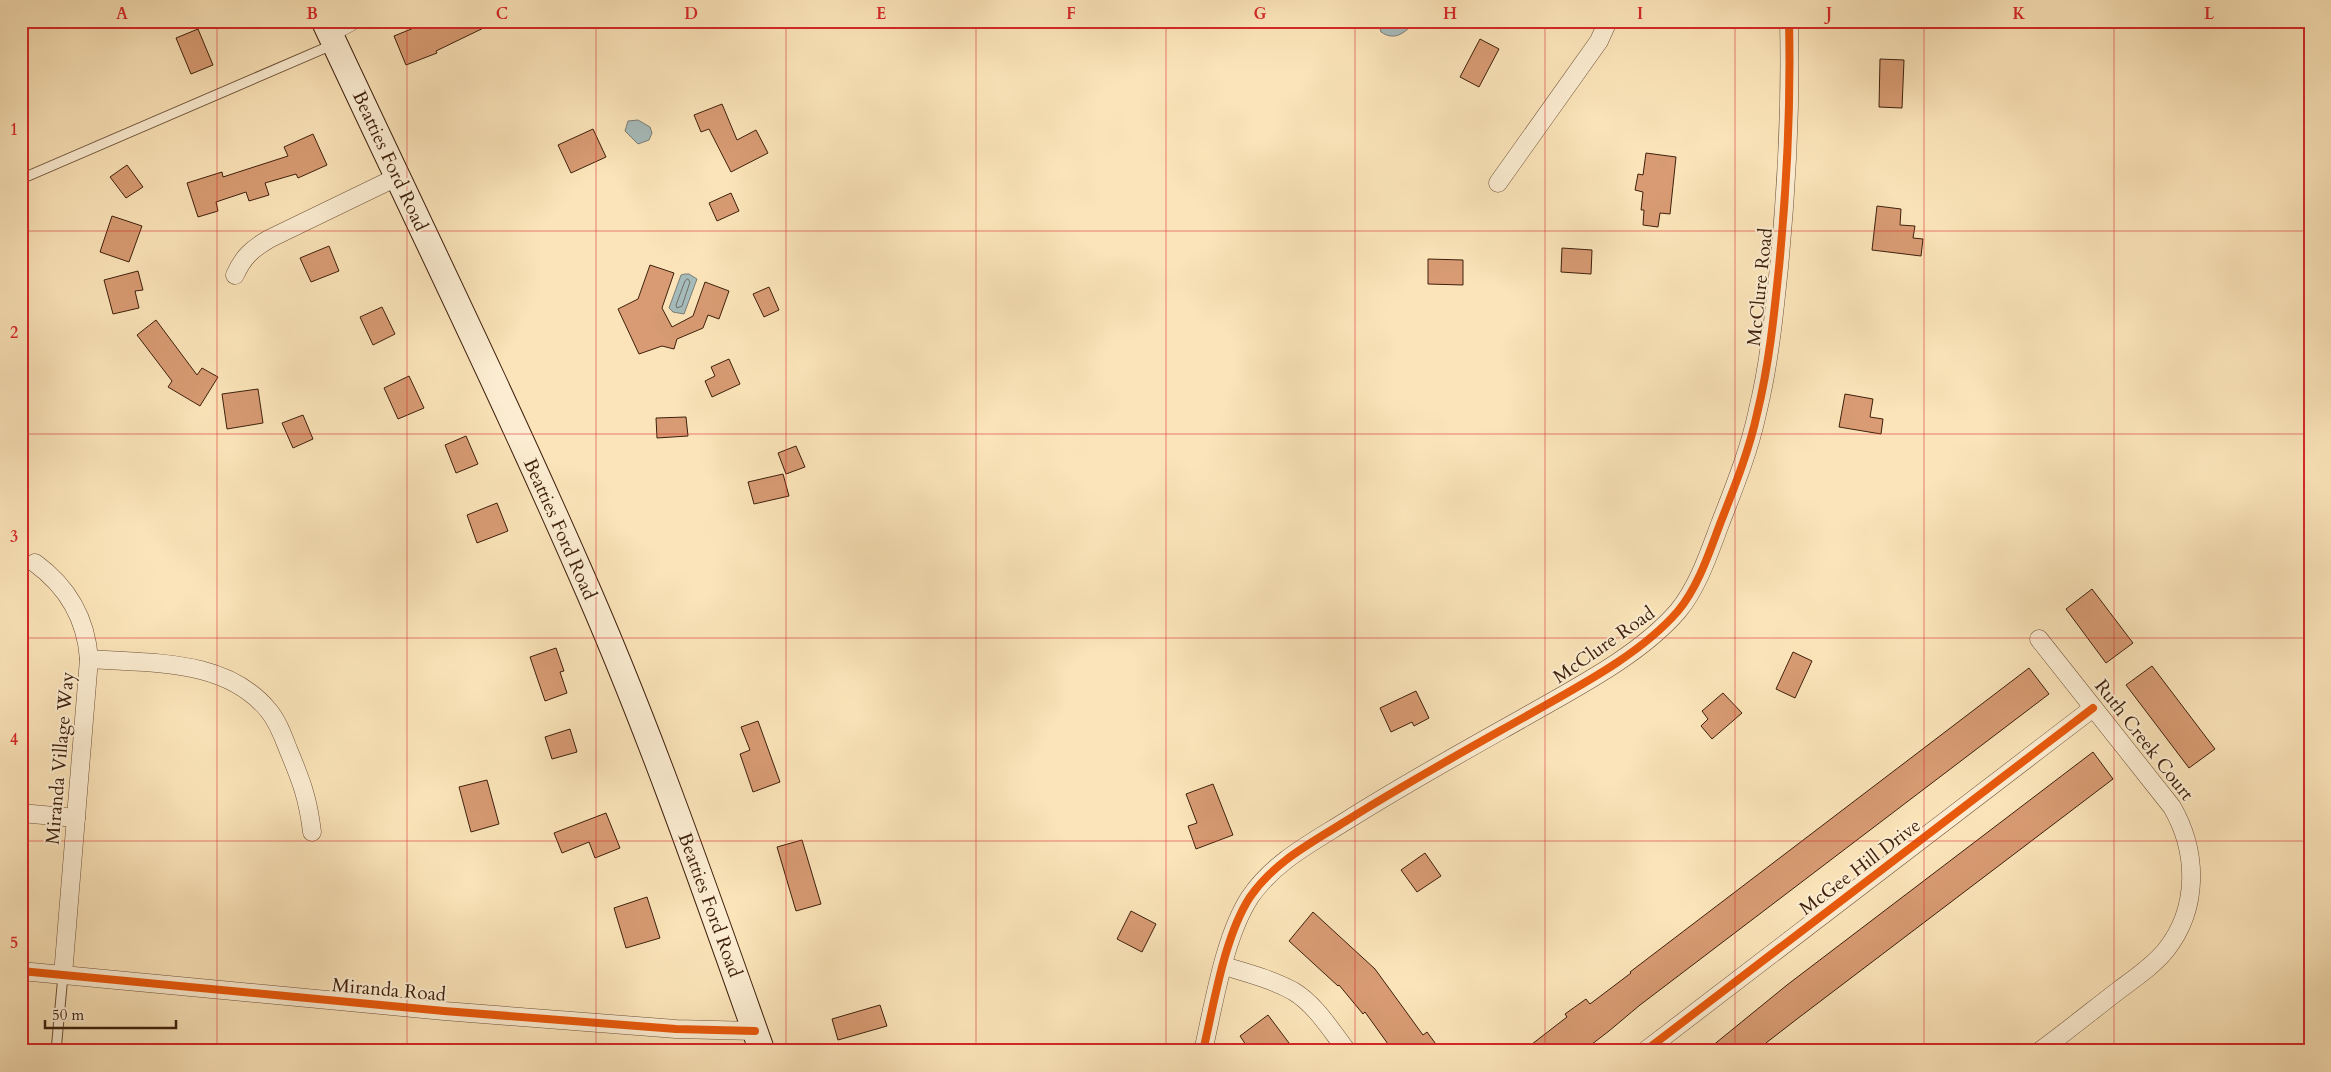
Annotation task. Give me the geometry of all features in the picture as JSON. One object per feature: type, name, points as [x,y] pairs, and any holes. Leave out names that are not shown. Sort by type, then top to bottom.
[{"type":"main road","name":"Beatties Ford Road","points":[[330,33],[581,574],[632,696],[697,867],[758,1041]]},
{"type":"street","points":[[330,33],[352,21]]},
{"type":"street","points":[[1498,182],[1599,41],[1608,21]]},
{"type":"street","name":"McClure Road","points":[[1203,1051],[1233,932],[1248,900],[1273,870],[1296,852],[1357,814],[1608,667],[1667,622],[1692,591],[1738,478],[1756,418],[1765,376],[1773,322],[1786,190],[1789,138],[1789,21]]},
{"type":"street","points":[[235,275],[241,261],[254,248],[397,177]]},
{"type":"street","name":"Miranda Village Way","points":[[35,563],[58,582],[76,607],[86,634],[89,659],[62,975]]},
{"type":"street","name":"Ruth Creek Court","points":[[2039,639],[2164,795],[2180,820],[2190,848],[2192,879],[2191,894],[2184,918],[2173,941],[2158,960],[2040,1051]]},
{"type":"street","points":[[89,659],[192,667],[220,675],[245,689],[270,713],[280,731],[305,790],[312,832]]},
{"type":"street","name":"McGee Hill Drive","points":[[1646,1051],[2093,708]]},
{"type":"street","points":[[21,813],[76,818]]},
{"type":"street","points":[[1224,966],[1269,980],[1294,992],[1324,1020],[1347,1051]]},
{"type":"street","name":"Miranda Road","points":[[21,971],[444,1011],[676,1029],[758,1041]]},
{"type":"lane","points":[[21,179],[330,33]]},
{"type":"lane","points":[[56,1051],[62,975]]},
{"type":"water","points":[[1378,21],[1416,21],[1404,32],[1391,36],[1381,32]]},
{"type":"water","points":[[638,120],[650,127],[652,133],[649,140],[638,144],[625,131],[628,121]]},
{"type":"water","points":[[689,274],[697,279],[684,314],[673,312],[669,308],[681,275]]},
{"type":"building","points":[[431,21],[498,21],[436,51],[437,53],[406,65],[394,36]]},
{"type":"building","points":[[198,29],[213,65],[191,74],[176,38]]},
{"type":"building","points":[[1480,39],[1499,49],[1479,87],[1460,77]]},
{"type":"building","points":[[1880,59],[1904,60],[1902,108],[1879,107]]},
{"type":"building","points":[[722,104],[737,140],[756,130],[768,153],[731,172],[709,129],[701,132],[694,115]]},
{"type":"building","points":[[593,129],[606,157],[571,173],[558,145]]},
{"type":"building","points":[[313,134],[327,165],[298,178],[296,174],[265,183],[269,195],[249,201],[246,192],[216,202],[218,211],[198,217],[187,183],[222,172],[223,177],[288,156],[284,147]]},
{"type":"building","points":[[1646,153],[1676,157],[1670,214],[1660,213],[1658,227],[1643,225],[1644,210],[1641,210],[1643,192],[1635,190],[1638,174],[1643,175]]},
{"type":"building","points":[[127,165],[143,187],[126,198],[110,177]]},
{"type":"building","points":[[731,193],[739,211],[717,221],[709,203]]},
{"type":"building","points":[[1877,206],[1901,209],[1900,225],[1915,226],[1913,238],[1923,239],[1921,256],[1872,250]]},
{"type":"building","points":[[112,216],[142,226],[129,262],[100,252]]},
{"type":"building","points":[[329,246],[339,271],[311,282],[300,258]]},
{"type":"building","points":[[1562,248],[1592,250],[1591,274],[1561,272]]},
{"type":"building","points":[[1428,259],[1463,260],[1463,285],[1428,284]]},
{"type":"building","points":[[650,265],[674,273],[662,308],[672,327],[693,316],[705,282],[729,291],[719,319],[708,315],[703,328],[677,339],[674,349],[662,346],[639,354],[618,309],[638,299]]},
{"type":"building","points":[[138,271],[143,290],[135,291],[139,308],[113,314],[104,280]]},
{"type":"building","points":[[769,287],[779,310],[764,317],[753,294]]},
{"type":"building","points":[[382,307],[395,334],[373,345],[360,317]]},
{"type":"building","points":[[156,320],[197,375],[202,368],[218,377],[200,406],[168,387],[172,381],[137,335]]},
{"type":"building","points":[[729,359],[740,384],[712,397],[705,381],[715,376],[711,367]]},
{"type":"building","points":[[409,376],[424,408],[398,419],[384,388]]},
{"type":"building","points":[[258,389],[263,423],[227,429],[222,394]]},
{"type":"building","points":[[1845,394],[1873,399],[1870,417],[1883,419],[1881,434],[1839,427]]},
{"type":"building","points":[[303,415],[313,439],[293,448],[282,423]]},
{"type":"building","points":[[686,417],[688,436],[657,438],[656,418]]},
{"type":"building","points":[[466,436],[478,464],[456,473],[445,445]]},
{"type":"building","points":[[796,446],[805,467],[786,474],[778,453]]},
{"type":"building","points":[[783,474],[789,496],[754,504],[748,482]]},
{"type":"building","points":[[497,503],[508,531],[477,543],[467,515]]},
{"type":"building","points":[[2092,589],[2133,643],[2106,663],[2066,609]]},
{"type":"building","points":[[556,648],[564,671],[560,672],[567,693],[545,701],[530,657]]},
{"type":"building","points":[[1793,652],[1812,661],[1795,698],[1776,689]]},
{"type":"building","points":[[2152,666],[2215,749],[2189,768],[2126,685]]},
{"type":"building","points":[[2029,668],[2049,694],[1640,1005],[1583,1051],[1523,1051],[1567,1017],[1565,1014],[1586,999],[1590,1004]]},
{"type":"building","points":[[1416,691],[1429,718],[1414,726],[1412,722],[1391,732],[1380,708]]},
{"type":"building","points":[[1723,693],[1742,713],[1712,739],[1701,726],[1708,719],[1702,711]]},
{"type":"building","points":[[758,721],[780,782],[753,792],[740,754],[750,750],[741,727]]},
{"type":"building","points":[[570,729],[577,752],[552,759],[545,737]]},
{"type":"building","points":[[2093,752],[2113,779],[1797,1019],[1766,1043],[1768,1044],[1760,1051],[1706,1051],[1787,985]]},
{"type":"building","points":[[487,780],[499,824],[471,832],[459,787]]},
{"type":"building","points":[[1213,784],[1233,835],[1196,849],[1188,826],[1197,823],[1186,794]]},
{"type":"building","points":[[606,813],[620,848],[595,858],[589,842],[562,853],[554,833]]},
{"type":"building","points":[[802,840],[821,904],[796,911],[777,847]]},
{"type":"building","points":[[1425,853],[1441,876],[1417,892],[1401,870]]},
{"type":"building","points":[[647,897],[660,938],[626,948],[614,908]]},
{"type":"building","points":[[1131,911],[1156,924],[1142,952],[1117,939]]},
{"type":"building","points":[[1313,912],[1375,969],[1423,1035],[1427,1032],[1441,1051],[1393,1051],[1365,1012],[1363,1014],[1339,985],[1289,941]]},
{"type":"building","points":[[880,1005],[887,1026],[838,1040],[832,1019]]},
{"type":"building","points":[[1268,1015],[1295,1051],[1250,1051],[1240,1036]]},
{"type":"cycle path","points":[[1203,1051],[1221,971],[1233,931],[1250,897],[1270,873],[1307,845],[1369,807],[1437,766],[1569,692],[1628,655],[1663,627],[1678,611],[1697,581],[1750,442],[1771,341],[1779,267],[1788,144],[1789,21]]},
{"type":"cycle path","points":[[1645,1051],[2093,708]]},
{"type":"cycle path","points":[[21,971],[444,1011],[676,1029],[755,1031]]}]
